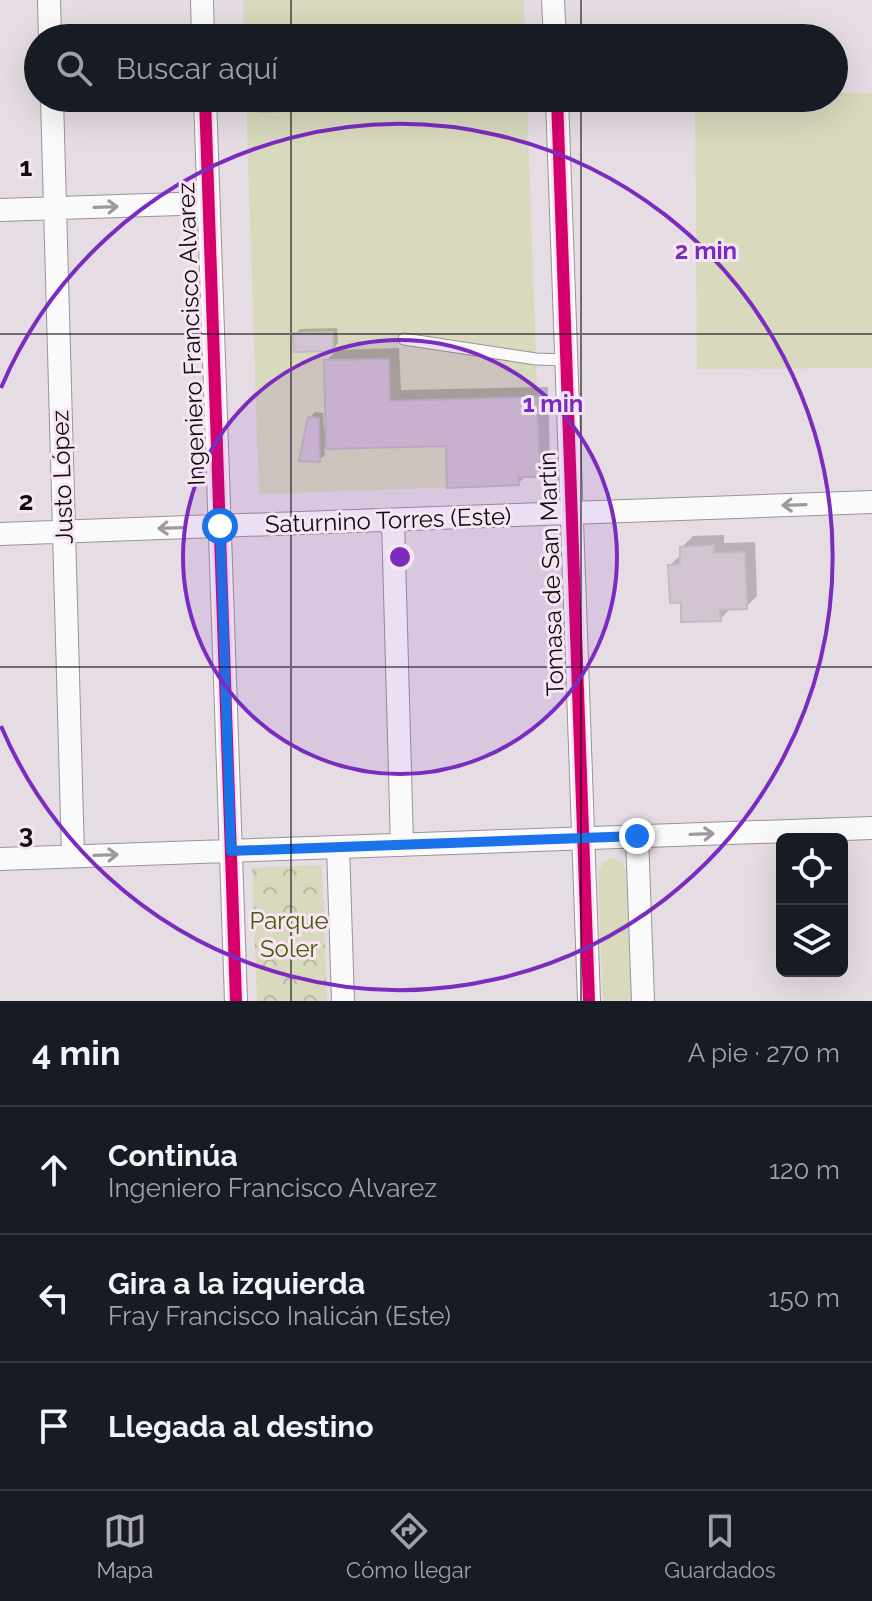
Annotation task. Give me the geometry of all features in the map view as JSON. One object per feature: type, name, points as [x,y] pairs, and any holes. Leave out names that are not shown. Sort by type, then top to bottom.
[{"type":"street","points":[[49,0],[50,24]]},
{"type":"street","points":[[202,0],[203,24]]},
{"type":"street","points":[[553,0],[554,24]]},
{"type":"street","name":"Justo López","points":[[52,112],[73,856]]},
{"type":"street","name":"Ingeniero Francisco Alvarez","points":[[206,112],[236,1001]]},
{"type":"street","name":"Tomasa de San Martín","points":[[557,112],[589,1001]]},
{"type":"street","points":[[0,210],[209,203]]},
{"type":"street","name":"Saturnino Torres (Este)","points":[[0,534],[872,502]]},
{"type":"street","points":[[393,520],[402,845]]},
{"type":"street","points":[[0,859],[872,828]]},
{"type":"street","points":[[637,836],[643,1001]]},
{"type":"street","points":[[338,847],[343,1001]]},
{"type":"lane","points":[[404,339],[536,359],[566,360]]},
{"type":"green space","points":[[243,0],[524,0],[525,24],[244,24]]},
{"type":"green space","points":[[848,93],[872,93],[872,368],[697,369],[695,112],[848,112]]},
{"type":"green space","points":[[246,112],[527,112],[540,477],[519,477],[519,485],[259,494]]},
{"type":"green space","points":[[613,858],[622,862],[626,872],[631,1001],[603,1001],[598,872],[603,862]]},
{"type":"green space","name":"Parque Soler","points":[[322,865],[327,1001],[257,1001],[252,868]]},
{"type":"building","points":[[333,332],[333,351],[294,352],[293,333]]},
{"type":"building","points":[[389,359],[390,401],[537,397],[540,477],[518,477],[519,485],[447,488],[446,446],[326,449],[324,360]]},
{"type":"building","points":[[308,417],[319,418],[320,462],[299,461]]},
{"type":"building","points":[[714,545],[714,553],[745,552],[747,609],[720,610],[721,621],[681,622],[681,603],[670,603],[668,565],[680,564],[680,547]]},
{"type":"cycle path","points":[[205,112],[236,1001]]},
{"type":"cycle path","points":[[557,112],[589,1001]]},
{"type":"route","points":[[220,526],[231,851],[637,836]]}]
